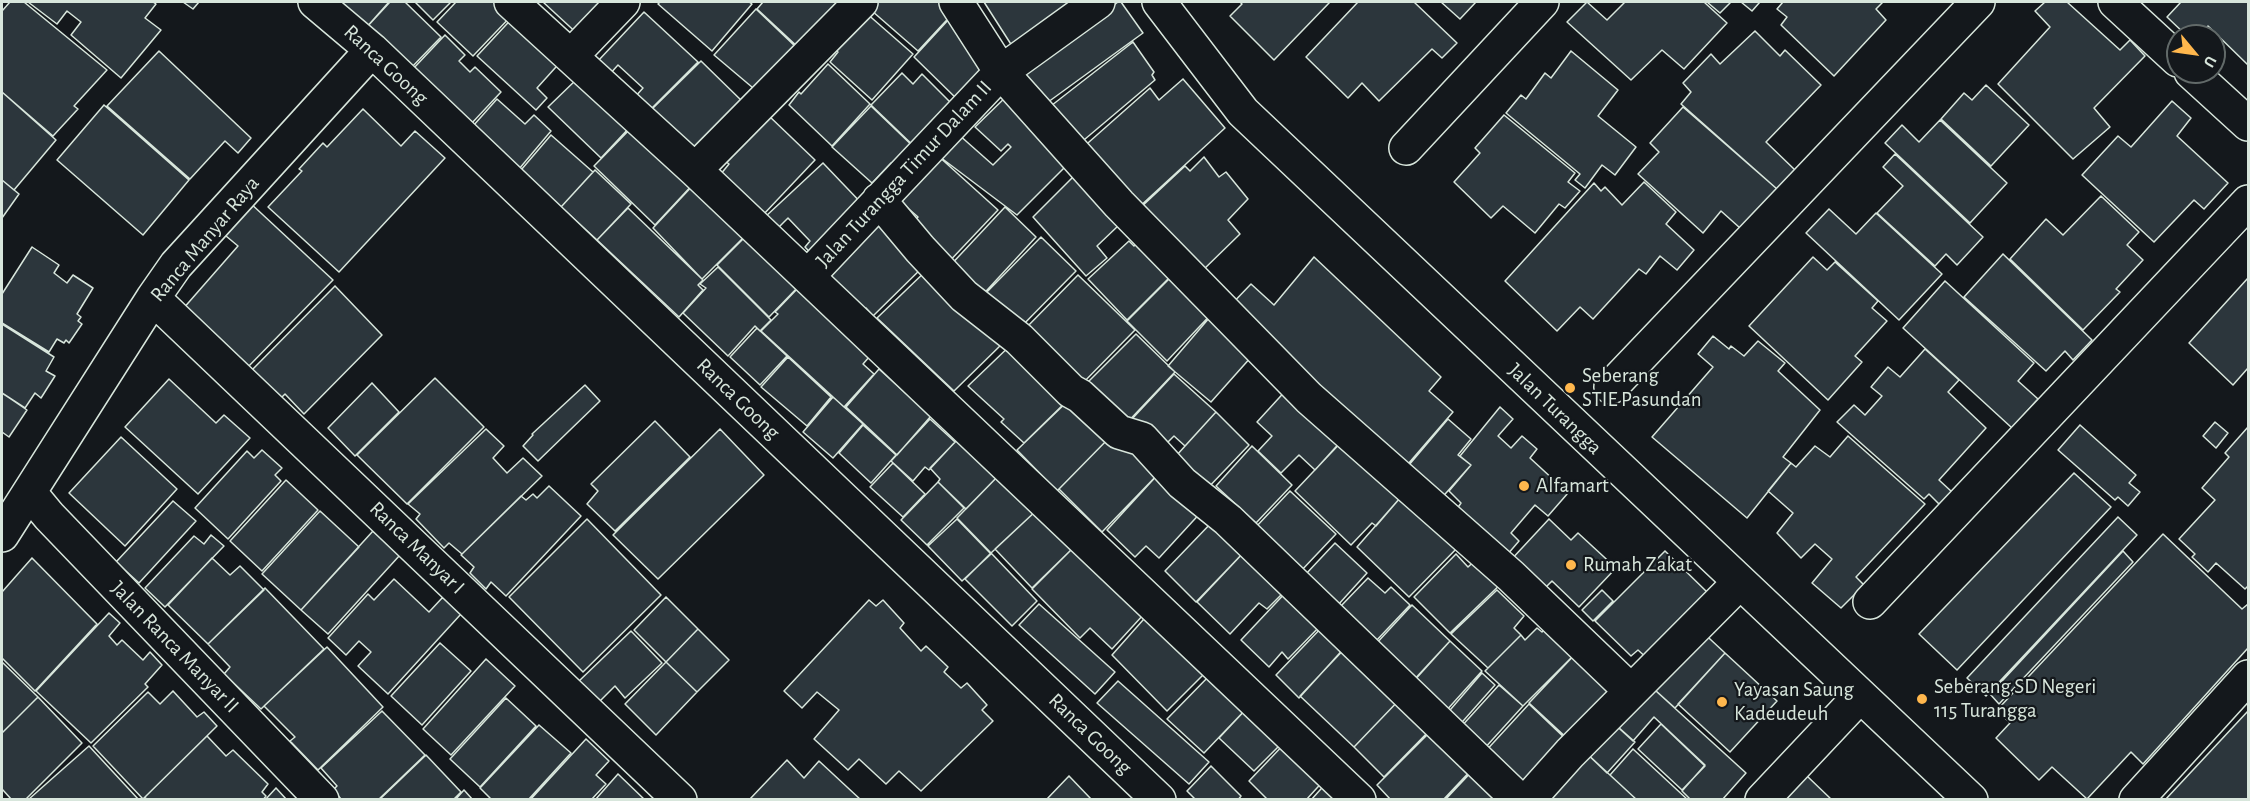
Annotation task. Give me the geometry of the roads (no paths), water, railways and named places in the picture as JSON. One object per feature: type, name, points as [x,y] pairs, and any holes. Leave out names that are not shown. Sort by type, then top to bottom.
[{"type":"street","name":"Ranca Goong","points":[[315,2],[372,50],[1159,800]]},
{"type":"street","points":[[511,2],[572,55],[695,170],[1359,800]]},
{"type":"street","points":[[572,55],[623,2]]},
{"type":"street","points":[[695,170],[861,2]]},
{"type":"street","points":[[956,2],[1001,72],[1119,204],[1309,398],[1511,576],[1630,691]]},
{"type":"street","name":"Jalan Turangga Timur Dalam II","points":[[807,276],[1001,72],[1098,2]]},
{"type":"street","name":"Jalan Turangga","points":[[1159,2],[1243,112],[1971,800]]},
{"type":"street","points":[[1406,148],[1542,2]]},
{"type":"street","points":[[1611,387],[1978,2]]},
{"type":"street","points":[[2115,2],[2166,49]]},
{"type":"street","name":"Ranca Manyar Raya","points":[[2,536],[176,265],[372,50]]},
{"type":"street","points":[[2204,84],[2248,124]]},
{"type":"street","points":[[879,200],[964,296],[1019,339],[1071,391],[1080,396],[1119,432],[1142,439],[1182,483],[1244,535],[1519,800]]},
{"type":"street","points":[[1870,602],[2248,202]]},
{"type":"street","name":"Ranca Manyar I","points":[[153,298],[680,800]]},
{"type":"street","name":"Jalan Ranca Manyar II","points":[[30,493],[49,516],[322,800]]},
{"type":"street","points":[[1528,800],[1630,691],[1739,583]]},
{"type":"street","points":[[2136,800],[2248,677]]},
{"type":"street","points":[[1762,800],[1860,696]]},
{"type":"place","name":"Seberang STIE Pasundan","points":[[1570,388]]},
{"type":"place","name":"Alfamart","points":[[1524,486]]},
{"type":"place","name":"Rumah Zakat","points":[[1571,565]]},
{"type":"place","name":"Seberang SD Negeri 115 Turangga","points":[[1922,699]]},
{"type":"place","name":"Yayasan Saung Kadeudeuh","points":[[1722,702]]}]
